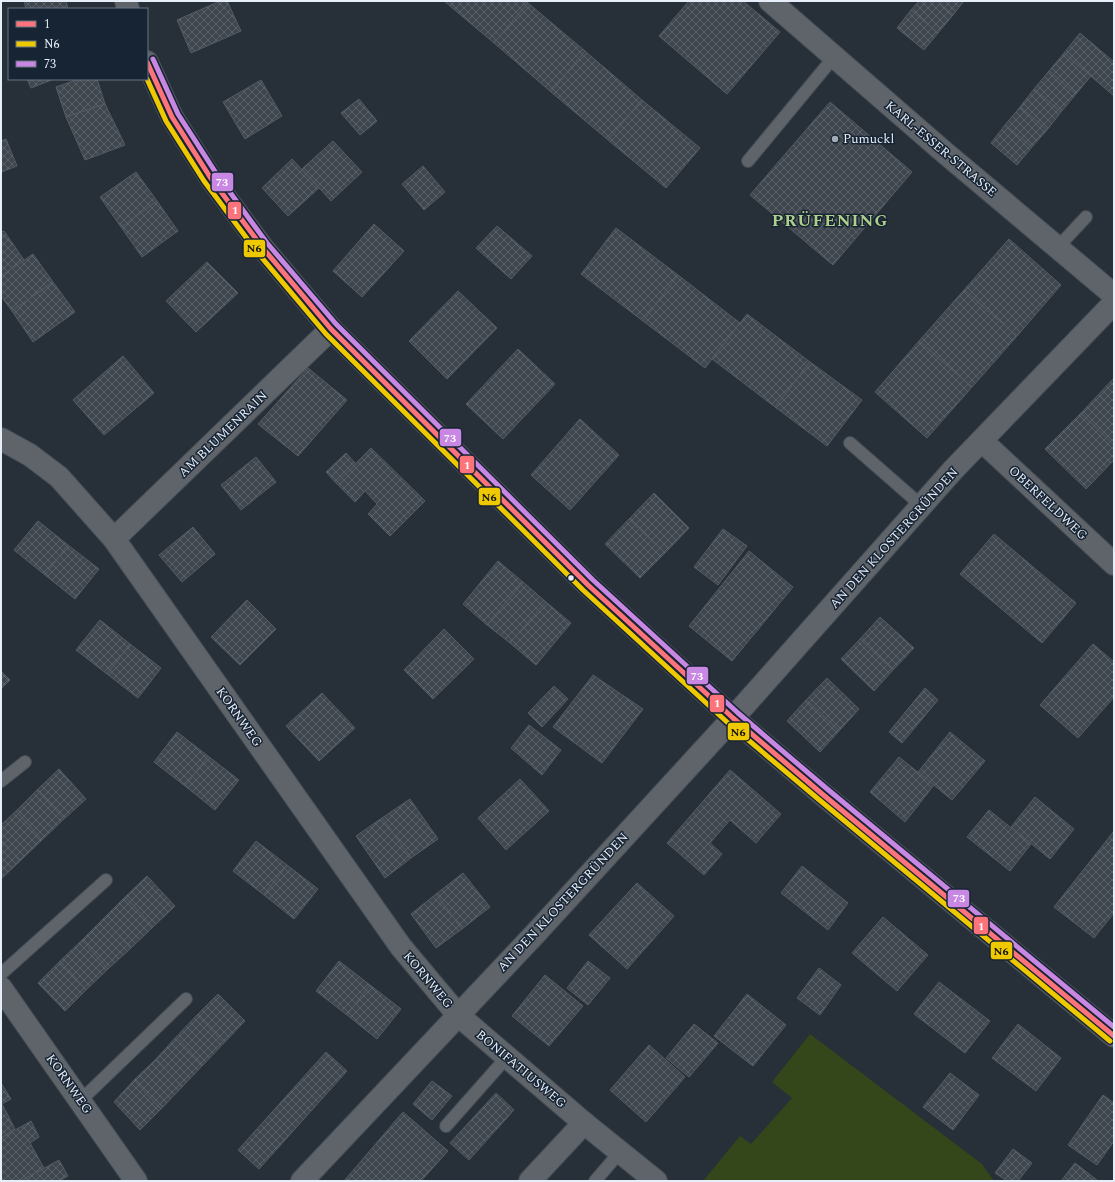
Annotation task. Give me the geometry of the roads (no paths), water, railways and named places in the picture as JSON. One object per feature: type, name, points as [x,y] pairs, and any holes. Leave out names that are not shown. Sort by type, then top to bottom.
[{"type":"street","name":"KARL-ESSER-STRASSE","points":[[770,1],[944,152],[1114,296]]},
{"type":"street","points":[[148,64],[172,117],[210,177],[262,247],[332,329],[588,585],[734,718],[827,798],[1114,1036]]},
{"type":"street","name":"AN DEN KLOSTERGRÜNDEN","points":[[302,1181],[535,934],[734,718],[953,470],[1114,303]]},
{"type":"street","name":"AM BLUMENRAIN","points":[[114,539],[332,329]]},
{"type":"street","name":"KORNWEG","points":[[1,439],[30,454],[59,477],[114,539],[400,947],[458,1015]]},
{"type":"street","name":"OBERFELDWEG","points":[[982,441],[1114,564]]},
{"type":"street","name":"KORNWEG","points":[[1,988],[136,1181]]},
{"type":"street","name":"BONIFATIUSWEG","points":[[458,1015],[584,1123],[656,1181]]},
{"type":"street","points":[[530,1181],[584,1123]]},
{"type":"lane","points":[[748,161],[834,57]]},
{"type":"lane","points":[[1058,247],[1086,217]]},
{"type":"lane","points":[[850,443],[922,506]]},
{"type":"lane","points":[[1,781],[25,762]]},
{"type":"lane","points":[[1,974],[106,880]]},
{"type":"lane","points":[[80,1101],[186,999]]},
{"type":"lane","points":[[446,1126],[507,1058]]},
{"type":"lane","points":[[595,1181],[620,1152]]},
{"type":"place","name":"Pumuckl","points":[[835,139]]},
{"type":"district","name":"PRÜFENING","points":[[830,221]]}]
